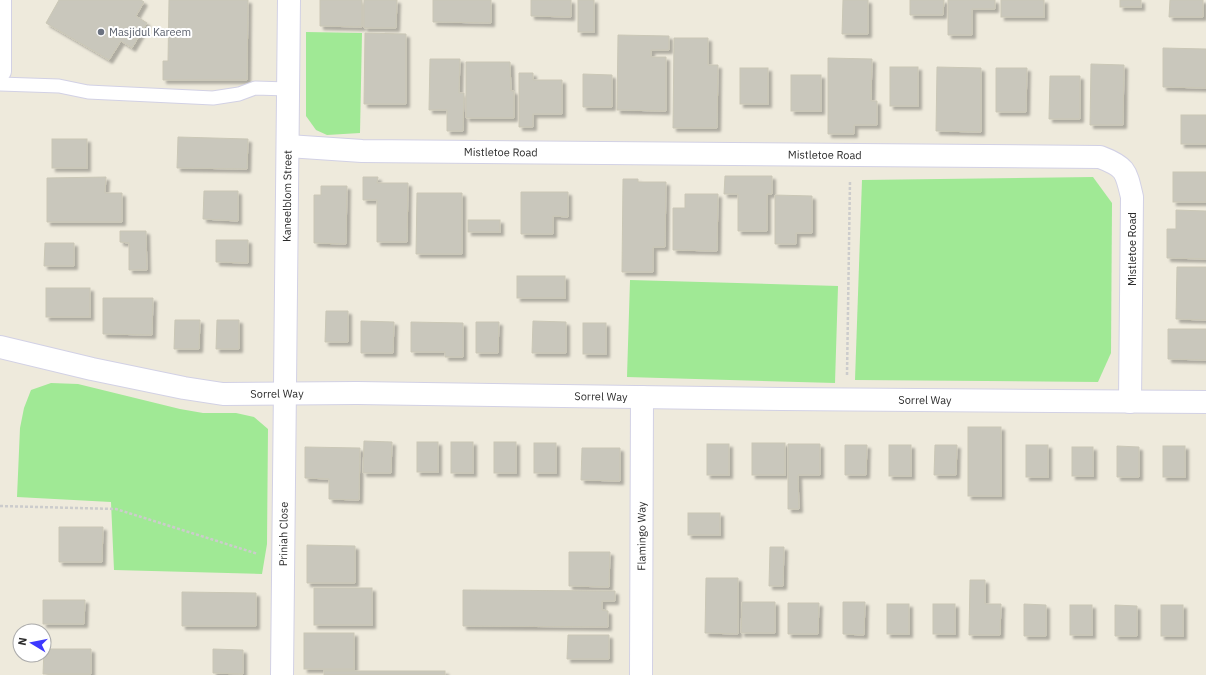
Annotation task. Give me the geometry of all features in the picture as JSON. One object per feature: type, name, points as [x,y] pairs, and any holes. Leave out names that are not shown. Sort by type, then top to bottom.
[{"type":"street","points":[[0,0],[0,71]]},
{"type":"street","name":"Kaneelblom Street","points":[[284,393],[289,0]]},
{"type":"street","name":"Mistletoe Road","points":[[288,146],[362,151],[1100,157],[1115,162],[1121,166],[1127,174],[1132,197],[1130,402]]},
{"type":"street","name":"Sorrel Way","points":[[0,347],[184,388],[223,394],[284,393],[846,400],[1206,402]]},
{"type":"street","name":"Priniah Close","points":[[282,675],[284,393]]},
{"type":"street","name":"Flamingo Way","points":[[641,675],[642,397]]},
{"type":"lane","points":[[0,84],[59,86],[88,92],[213,98],[239,94],[255,88],[288,89]]},
{"type":"path","points":[[846,400],[850,154]]},
{"type":"path","points":[[0,506],[116,509],[283,562]]},
{"type":"green space","points":[[306,32],[362,33],[360,133],[327,135],[316,130],[306,116]]},
{"type":"green space","points":[[1093,177],[1112,203],[1111,353],[1098,382],[855,380],[862,180]]},
{"type":"green space","points":[[630,280],[838,286],[835,383],[627,377]]},
{"type":"green space","points":[[51,383],[78,384],[180,409],[203,413],[236,413],[254,417],[268,429],[267,544],[262,574],[114,570],[111,502],[17,497],[20,428],[24,408],[31,390]]},
{"type":"building","name":"Masjidul Kareem","points":[[59,0],[141,0],[144,2],[136,16],[147,23],[132,48],[121,41],[109,60],[46,23]]},
{"type":"building","points":[[169,0],[248,0],[247,80],[163,80],[163,61],[168,61]]},
{"type":"building","points":[[320,0],[362,0],[362,27],[320,26]]},
{"type":"building","points":[[364,0],[397,0],[396,28],[364,28]]},
{"type":"building","points":[[433,0],[491,0],[491,23],[433,22]]},
{"type":"building","points":[[531,0],[571,0],[571,17],[531,16]]},
{"type":"building","points":[[578,0],[594,0],[594,32],[578,32]]},
{"type":"building","points":[[843,0],[868,0],[868,34],[842,34]]},
{"type":"building","points":[[910,0],[944,0],[943,15],[910,15]]},
{"type":"building","points":[[948,0],[995,0],[995,9],[972,9],[972,35],[948,35]]},
{"type":"building","points":[[1001,0],[1044,0],[1044,17],[1001,17]]},
{"type":"building","points":[[1120,0],[1141,0],[1141,7],[1120,7]]},
{"type":"building","points":[[1170,0],[1203,0],[1203,17],[1169,17]]},
{"type":"building","points":[[365,33],[406,34],[406,104],[364,104]]},
{"type":"building","points":[[618,35],[669,36],[669,50],[651,50],[651,57],[666,57],[666,111],[617,110]]},
{"type":"building","points":[[674,38],[708,38],[708,65],[718,65],[717,128],[673,128]]},
{"type":"building","points":[[1163,48],[1206,49],[1206,88],[1163,87]]},
{"type":"building","points":[[828,58],[872,59],[871,101],[877,101],[877,125],[854,125],[854,134],[828,134]]},
{"type":"building","points":[[430,59],[460,59],[459,93],[464,93],[463,131],[447,131],[447,110],[429,110]]},
{"type":"building","points":[[466,62],[510,62],[511,91],[514,91],[514,118],[466,118]]},
{"type":"building","points":[[1091,64],[1124,65],[1123,125],[1090,125]]},
{"type":"building","points":[[890,67],[918,67],[918,106],[890,106]]},
{"type":"building","points":[[937,67],[981,68],[981,132],[936,131]]},
{"type":"building","points":[[740,68],[768,68],[768,104],[740,104]]},
{"type":"building","points":[[996,68],[1027,68],[1026,112],[996,112]]},
{"type":"building","points":[[519,73],[533,73],[533,80],[562,80],[562,114],[533,114],[533,127],[519,127]]},
{"type":"building","points":[[583,74],[612,75],[612,107],[583,107]]},
{"type":"building","points":[[791,75],[821,75],[821,111],[791,111]]},
{"type":"building","points":[[1050,76],[1080,76],[1080,119],[1049,119]]},
{"type":"building","points":[[1181,115],[1206,115],[1206,144],[1181,144]]},
{"type":"building","points":[[178,137],[248,139],[247,169],[177,168]]},
{"type":"building","points":[[52,139],[87,139],[87,168],[52,168]]},
{"type":"building","points":[[1173,172],[1206,172],[1206,202],[1173,202]]},
{"type":"building","points":[[725,176],[772,176],[772,194],[767,194],[767,231],[738,231],[738,194],[724,194]]},
{"type":"building","points":[[106,177],[105,193],[122,193],[122,222],[47,222],[47,178]]},
{"type":"building","points":[[363,177],[378,177],[377,183],[408,183],[407,242],[377,242],[377,200],[363,200]]},
{"type":"building","points":[[623,179],[638,179],[638,182],[666,182],[665,247],[653,247],[653,272],[622,272]]},
{"type":"building","points":[[321,186],[347,186],[346,244],[314,243],[314,195],[321,195]]},
{"type":"building","points":[[204,191],[238,191],[238,221],[203,219]]},
{"type":"building","points":[[521,192],[568,192],[568,217],[553,216],[553,234],[521,234]]},
{"type":"building","points":[[417,193],[462,193],[462,254],[416,254]]},
{"type":"building","points":[[685,194],[718,194],[717,251],[673,250],[673,208],[685,208]]},
{"type":"building","points":[[775,195],[812,196],[812,233],[796,233],[796,244],[775,244]]},
{"type":"building","points":[[1176,210],[1206,211],[1206,259],[1167,258],[1167,229],[1176,229]]},
{"type":"building","points":[[468,220],[500,220],[500,232],[468,232]]},
{"type":"building","points":[[120,231],[146,231],[147,270],[129,270],[129,243],[120,242]]},
{"type":"building","points":[[216,240],[248,240],[248,263],[216,262]]},
{"type":"building","points":[[45,243],[74,243],[74,266],[44,266]]},
{"type":"building","points":[[1177,267],[1206,267],[1206,320],[1176,319]]},
{"type":"building","points":[[517,276],[565,276],[565,298],[517,298]]},
{"type":"building","points":[[46,288],[90,288],[90,317],[46,317]]},
{"type":"building","points":[[103,298],[153,298],[152,335],[103,334]]},
{"type":"building","points":[[326,311],[348,311],[348,342],[325,342]]},
{"type":"building","points":[[175,320],[200,320],[199,349],[174,349]]},
{"type":"building","points":[[217,320],[239,320],[239,349],[216,349]]},
{"type":"building","points":[[361,321],[394,322],[393,353],[361,353]]},
{"type":"building","points":[[533,321],[566,322],[566,353],[532,353]]},
{"type":"building","points":[[411,322],[463,323],[463,357],[445,357],[445,352],[411,352]]},
{"type":"building","points":[[476,322],[499,322],[498,353],[476,353]]},
{"type":"building","points":[[583,323],[606,323],[606,354],[583,354]]},
{"type":"building","points":[[1168,329],[1206,329],[1206,360],[1168,359]]},
{"type":"building","points":[[968,427],[1001,427],[1001,496],[968,496]]},
{"type":"building","points":[[364,441],[392,442],[391,473],[363,473]]},
{"type":"building","points":[[417,442],[438,442],[438,472],[417,472]]},
{"type":"building","points":[[451,442],[473,442],[473,473],[451,473]]},
{"type":"building","points":[[494,442],[516,442],[516,473],[494,473]]},
{"type":"building","points":[[534,443],[556,443],[556,473],[534,473]]},
{"type":"building","points":[[752,443],[785,443],[785,475],[752,475]]},
{"type":"building","points":[[707,444],[729,444],[729,475],[707,475]]},
{"type":"building","points":[[788,444],[820,444],[820,475],[798,475],[799,509],[788,509]]},
{"type":"building","points":[[845,445],[867,445],[866,475],[845,475]]},
{"type":"building","points":[[889,445],[911,445],[911,476],[889,476]]},
{"type":"building","points":[[935,445],[957,445],[956,475],[934,475]]},
{"type":"building","points":[[1026,445],[1048,445],[1048,477],[1026,477]]},
{"type":"building","points":[[1117,446],[1139,447],[1139,477],[1117,477]]},
{"type":"building","points":[[1163,446],[1185,446],[1185,477],[1163,477]]},
{"type":"building","points":[[305,447],[360,448],[359,500],[329,499],[329,479],[305,478]]},
{"type":"building","points":[[1072,447],[1093,447],[1093,476],[1072,476]]},
{"type":"building","points":[[582,448],[620,448],[620,481],[581,480]]},
{"type":"building","points":[[688,513],[720,513],[720,535],[688,535]]},
{"type":"building","points":[[59,527],[103,527],[102,562],[59,562]]},
{"type":"building","points":[[307,545],[355,546],[355,583],[307,583]]},
{"type":"building","points":[[770,547],[784,547],[783,586],[769,586]]},
{"type":"building","points":[[569,552],[610,552],[609,587],[569,586]]},
{"type":"building","points":[[706,578],[738,578],[738,634],[705,633]]},
{"type":"building","points":[[970,580],[985,580],[985,604],[1001,604],[1000,635],[969,635]]},
{"type":"building","points":[[314,588],[372,588],[372,625],[314,625]]},
{"type":"building","points":[[463,590],[615,591],[615,601],[602,601],[602,610],[608,611],[608,627],[463,626]]},
{"type":"building","points":[[182,592],[256,593],[256,626],[182,626]]},
{"type":"building","points":[[43,600],[85,600],[84,624],[43,623]]},
{"type":"building","points":[[742,602],[775,602],[775,633],[741,633]]},
{"type":"building","points":[[843,602],[865,602],[864,635],[843,634]]},
{"type":"building","points":[[788,603],[819,603],[818,634],[788,634]]},
{"type":"building","points":[[887,604],[909,604],[909,634],[887,634]]},
{"type":"building","points":[[933,604],[955,604],[955,634],[933,634]]},
{"type":"building","points":[[1024,604],[1046,605],[1046,636],[1024,636]]},
{"type":"building","points":[[1070,605],[1092,605],[1092,635],[1070,635]]},
{"type":"building","points":[[1115,605],[1137,606],[1137,636],[1115,636]]},
{"type":"building","points":[[1161,605],[1183,605],[1183,636],[1161,636]]},
{"type":"building","points":[[304,633],[354,633],[354,669],[304,669]]},
{"type":"building","points":[[568,635],[609,635],[609,659],[567,659]]},
{"type":"building","points":[[52,649],[91,649],[91,674],[43,674],[43,663],[52,663]]},
{"type":"building","points":[[213,649],[243,650],[243,674],[213,673]]},
{"type":"building","points":[[324,671],[445,671],[445,675],[324,675]]},
{"type":"place","name":"Masjidul Kareem","points":[[101,32]]}]
